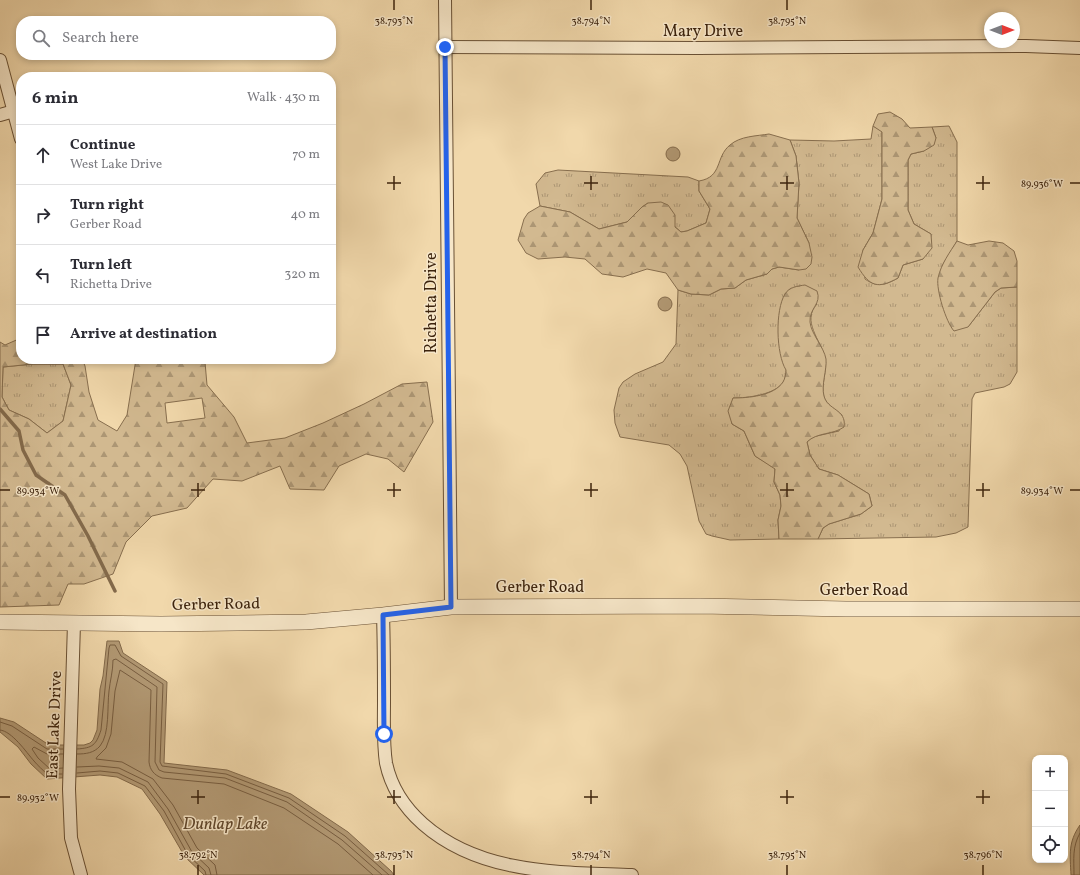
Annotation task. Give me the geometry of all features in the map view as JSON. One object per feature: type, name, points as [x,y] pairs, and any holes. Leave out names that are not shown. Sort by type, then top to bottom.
[{"type":"street","name":"Richetta Drive","points":[[445,0],[451,607]]},
{"type":"street","name":"Mary Drive","points":[[445,47],[698,48],[1026,46],[1080,48]]},
{"type":"street","points":[[0,60],[16,108]]},
{"type":"street","points":[[0,115],[16,111]]},
{"type":"street","name":"Gerber Road","points":[[0,622],[161,624],[306,622],[451,607],[700,606],[846,609],[1080,609]]},
{"type":"street","points":[[383,615],[384,734],[386,763],[389,774],[399,795],[416,818],[443,840],[463,851],[492,861],[531,869],[632,875]]},
{"type":"street","name":"East Lake Drive","points":[[74,622],[69,789],[71,838],[81,875]]},
{"type":"green space","points":[[890,112],[902,119],[910,128],[932,127],[936,138],[934,145],[924,151],[911,154],[908,160],[908,210],[914,224],[931,234],[932,248],[923,259],[903,265],[898,278],[880,285],[866,279],[858,267],[863,250],[873,233],[882,199],[882,132],[873,126],[878,114]]},
{"type":"green space","points":[[873,126],[882,131],[882,199],[873,233],[863,250],[865,279],[874,284],[885,284],[898,278],[903,265],[923,259],[931,234],[914,224],[908,210],[908,160],[911,154],[924,151],[936,138],[932,127],[949,126],[957,142],[957,241],[942,266],[968,327],[995,292],[1001,288],[1017,287],[1017,372],[1010,384],[1004,387],[975,393],[972,399],[968,527],[956,533],[936,537],[818,539],[823,528],[829,524],[861,514],[872,506],[869,494],[838,475],[819,469],[810,455],[807,442],[812,437],[839,431],[842,415],[827,402],[823,393],[826,362],[823,351],[811,324],[813,310],[817,304],[791,288],[783,298],[782,306],[786,351],[786,375],[784,381],[775,390],[768,393],[733,398],[732,424],[744,431],[755,456],[775,468],[774,482],[780,495],[781,506],[778,520],[779,539],[730,540],[706,534],[699,521],[687,466],[680,454],[669,445],[620,437],[615,423],[614,410],[619,388],[623,382],[635,374],[663,362],[676,344],[678,290],[691,294],[709,295],[721,289],[735,288],[746,280],[767,274],[772,269],[779,267],[799,270],[809,243],[797,218],[799,183],[796,156],[790,140],[834,141],[871,139]]},
{"type":"green space","points":[[769,134],[790,140],[796,156],[799,183],[797,218],[809,243],[812,257],[811,264],[806,269],[799,270],[779,267],[772,269],[767,274],[746,280],[735,288],[721,289],[709,295],[691,294],[678,290],[666,273],[647,269],[623,277],[602,274],[585,259],[565,257],[538,259],[526,253],[518,240],[524,219],[528,213],[540,206],[570,212],[599,229],[627,222],[648,203],[661,202],[668,205],[675,215],[675,227],[681,232],[706,223],[710,209],[699,191],[699,181],[707,179],[712,175],[725,150],[734,142],[749,137]]},
{"type":"green space","points":[[558,170],[688,177],[699,181],[699,191],[710,209],[706,223],[681,232],[648,203],[627,222],[599,229],[570,212],[540,206],[536,184],[545,173]]},
{"type":"green space","points":[[957,241],[968,245],[989,241],[1003,243],[1014,251],[1017,261],[1017,287],[1001,288],[995,292],[968,327],[954,331],[948,321],[940,298],[938,278],[946,258]]},
{"type":"green space","points":[[805,285],[817,291],[818,295],[817,303],[811,313],[810,322],[826,359],[823,387],[824,396],[826,401],[840,413],[844,421],[844,427],[840,430],[820,435],[807,442],[810,455],[819,469],[838,475],[869,494],[872,506],[861,514],[829,524],[823,528],[818,539],[779,539],[778,520],[781,506],[780,495],[774,482],[775,469],[755,456],[744,431],[732,424],[728,411],[733,398],[753,397],[767,393],[779,387],[783,382],[786,370],[780,354],[778,332],[778,321],[782,301],[785,294],[789,290],[794,287]]},
{"type":"green space","points":[[16,340],[16,364],[33,364],[3,367],[2,397],[9,410],[29,419],[47,433],[63,421],[71,385],[63,364],[84,364],[89,392],[98,420],[117,431],[127,415],[135,364],[205,364],[207,385],[234,417],[247,443],[285,438],[323,423],[402,384],[427,382],[433,422],[404,472],[388,459],[366,454],[339,466],[324,490],[290,489],[280,466],[242,481],[213,479],[187,508],[152,516],[126,542],[113,574],[84,584],[68,584],[59,605],[0,607],[0,342],[5,345]],"holes":[[[202,398],[205,418],[167,423],[165,403]]]},
{"type":"green space","points":[[33,364],[63,364],[71,385],[63,421],[47,433],[29,419],[9,410],[2,397],[3,367]]},
{"type":"water","points":[[673,147],[678,149],[680,154],[678,159],[673,161],[668,159],[666,154],[668,149]]},
{"type":"water","points":[[665,297],[670,299],[672,304],[670,309],[665,311],[660,309],[658,304],[660,299]]},
{"type":"water","name":"Dunlap Lake","points":[[107,641],[119,641],[123,653],[167,682],[164,763],[227,770],[291,794],[348,832],[394,875],[204,875],[185,857],[160,814],[142,789],[117,777],[100,775],[47,779],[31,764],[18,747],[0,732],[0,718],[14,722],[49,745],[84,745],[90,743],[93,740],[97,730],[100,689]]},
{"type":"water","points":[[1080,825],[1080,875],[1071,875],[1070,855],[1073,837]]},
{"type":"waterway","points":[[0,409],[19,431],[23,450],[36,475],[65,495],[88,536],[115,591]]},
{"type":"route","points":[[384,734],[383,615],[451,607],[449,308],[445,47]]}]
